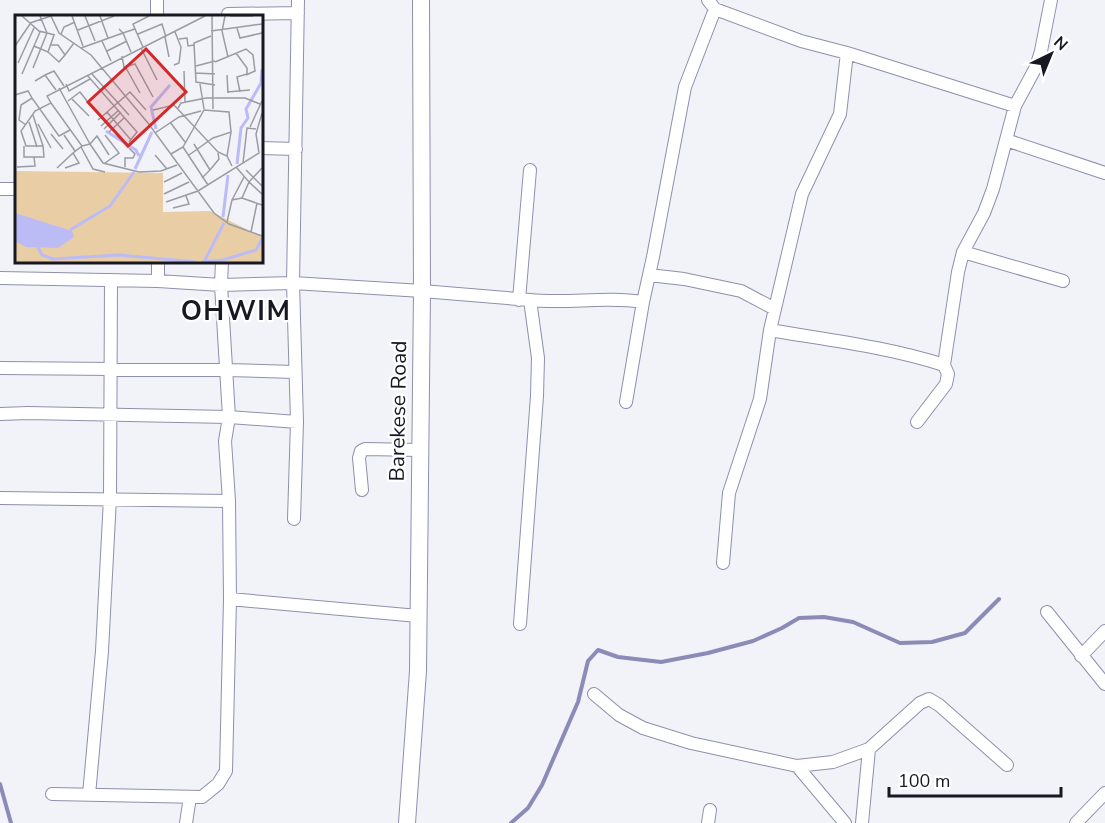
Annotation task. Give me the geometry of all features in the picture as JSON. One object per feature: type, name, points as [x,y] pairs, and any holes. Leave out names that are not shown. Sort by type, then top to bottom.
[{"type":"main road","name":"Barekese Road","points":[[407,823],[418,671],[422,291],[421,0]]},
{"type":"street","points":[[229,0],[228,15],[298,6],[293,283],[297,422],[294,519]]},
{"type":"street","points":[[917,422],[946,384],[948,374],[944,365],[963,252],[990,197],[1015,106],[1036,67],[1051,0]]},
{"type":"street","points":[[626,402],[685,87],[712,4],[801,41],[847,53],[1015,106]]},
{"type":"street","points":[[723,563],[729,493],[760,399],[770,330],[802,194],[840,114],[847,53]]},
{"type":"street","points":[[1006,140],[1105,173]]},
{"type":"street","points":[[262,148],[296,149]]},
{"type":"street","points":[[520,624],[538,358],[525,300],[530,170]]},
{"type":"street","points":[[963,252],[1063,281]]},
{"type":"street","points":[[158,262],[158,281]]},
{"type":"street","points":[[52,794],[202,797],[218,784],[226,771],[230,599],[229,501],[225,441],[229,417],[221,285],[222,262]]},
{"type":"street","points":[[649,275],[684,279],[741,291],[775,309]]},
{"type":"street","points":[[0,278],[158,281],[221,285],[293,283],[422,291],[556,303],[628,300],[643,302]]},
{"type":"street","points":[[89,795],[102,651],[110,498],[111,280]]},
{"type":"street","points":[[770,330],[916,356],[944,365]]},
{"type":"street","points":[[0,368],[296,372]]},
{"type":"street","points":[[0,414],[229,417],[297,422]]},
{"type":"street","points":[[362,490],[359,458],[361,451],[365,448],[420,450]]},
{"type":"street","points":[[0,498],[229,501]]},
{"type":"street","points":[[230,599],[418,616]]},
{"type":"street","points":[[1047,612],[1105,684]]},
{"type":"street","points":[[1081,656],[1105,632]]},
{"type":"street","points":[[594,694],[619,715],[643,728],[691,743],[797,766],[832,762],[869,749],[920,703],[929,699],[939,705],[1007,765]]},
{"type":"street","points":[[862,823],[869,749]]},
{"type":"street","points":[[797,766],[845,823]]},
{"type":"street","points":[[1076,823],[1105,793]]},
{"type":"street","points":[[186,823],[190,797]]},
{"type":"waterway","points":[[511,823],[528,808],[542,785],[578,702],[588,661],[598,650],[618,657],[661,662],[753,641],[799,618],[824,617],[853,622],[900,643],[932,642],[965,633],[999,599]]},
{"type":"waterway","points":[[0,784],[11,823]]},
{"type":"district","name":"OHWIM","points":[[236,311]]}]
